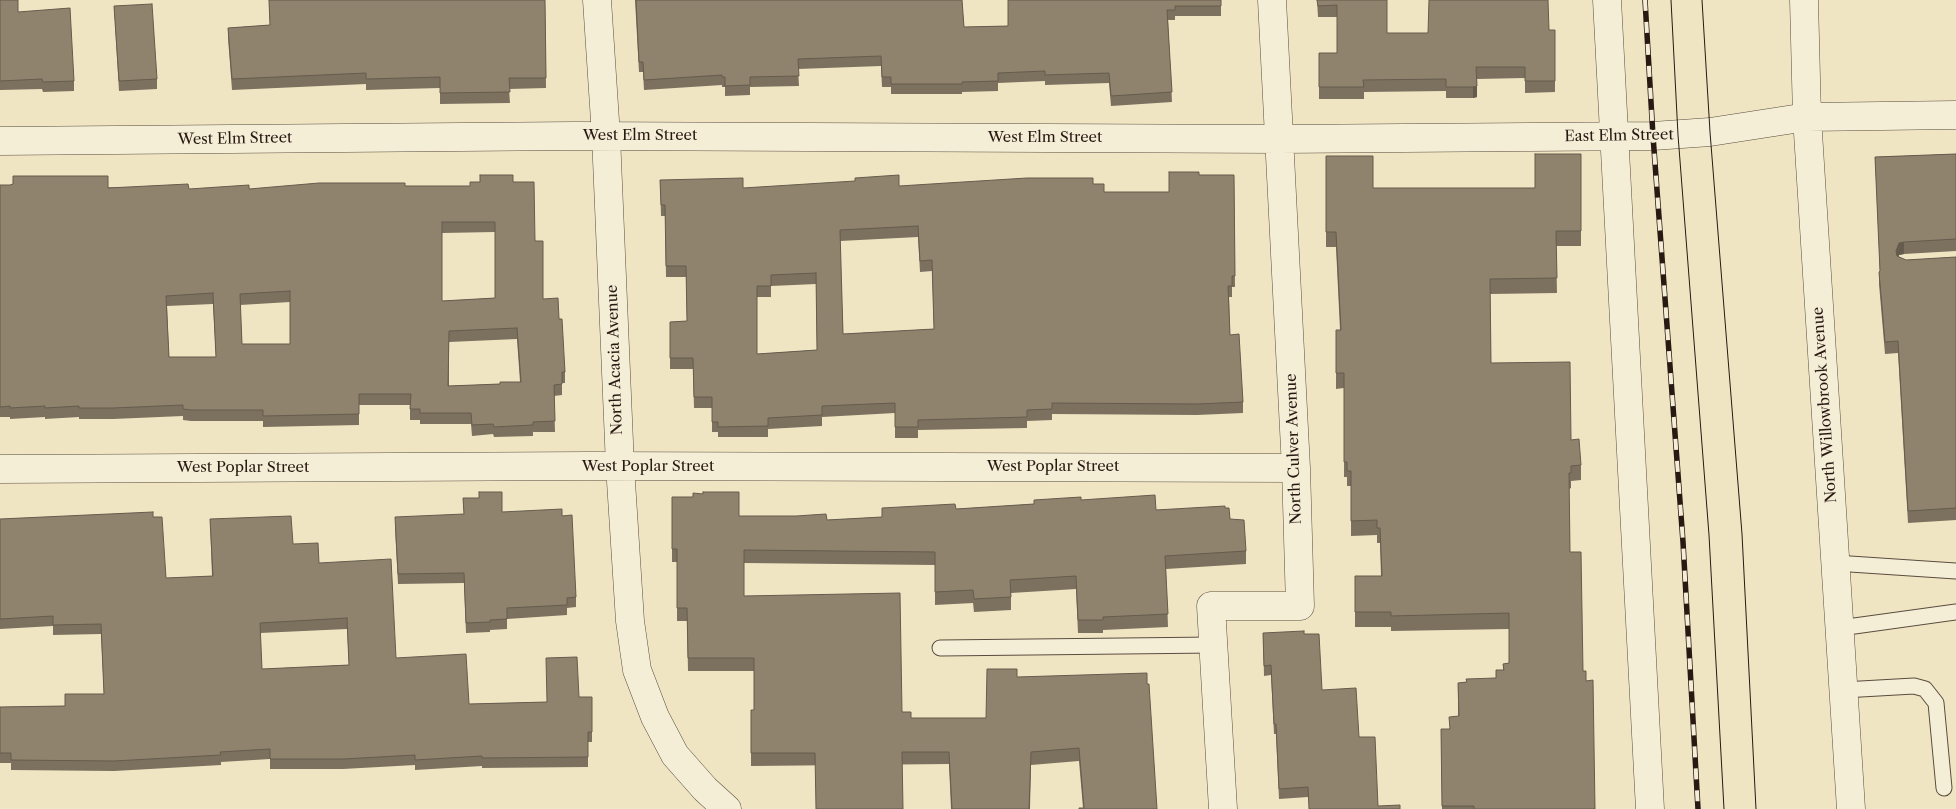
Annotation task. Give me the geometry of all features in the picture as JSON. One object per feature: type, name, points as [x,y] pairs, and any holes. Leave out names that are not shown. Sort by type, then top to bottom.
[{"type":"street","name":"North Acacia Avenue","points":[[597,0],[606,136],[620,466],[630,621],[637,670],[655,717],[674,755],[705,789],[727,809]]},
{"type":"street","name":"North Culver Avenue","points":[[1223,809],[1212,606],[1300,606],[1296,468],[1272,0]]},
{"type":"street","points":[[1607,0],[1650,809]]},
{"type":"street","name":"North Willowbrook Avenue","points":[[1804,0],[1807,117],[1851,809]]},
{"type":"street","name":"East Elm Street","points":[[1280,139],[1614,136],[1710,132],[1807,117],[1956,116]]},
{"type":"street","name":"West Elm Street","points":[[0,141],[606,136],[1280,139]]},
{"type":"street","name":"West Poplar Street","points":[[0,470],[620,466],[1296,468]]},
{"type":"lane","points":[[1836,563],[1956,571]]},
{"type":"lane","points":[[1840,628],[1956,612]]},
{"type":"lane","points":[[940,648],[1214,645]]},
{"type":"lane","points":[[1843,690],[1914,686],[1926,689],[1936,703],[1944,788]]},
{"type":"building","points":[[0,0],[18,0],[18,12],[70,8],[74,81],[43,82],[42,79],[0,81]]},
{"type":"building","points":[[269,0],[545,0],[546,78],[509,78],[510,92],[440,93],[440,77],[366,79],[366,73],[232,79],[228,28],[270,25]]},
{"type":"building","points":[[636,0],[962,0],[964,27],[1008,26],[1008,0],[1221,0],[1221,6],[1175,6],[1175,10],[1167,10],[1172,92],[1111,96],[1109,73],[1045,75],[1045,71],[998,73],[998,81],[962,82],[962,84],[891,84],[891,77],[882,77],[881,56],[798,59],[799,76],[750,77],[750,85],[725,86],[725,77],[722,77],[722,75],[644,80],[643,62],[639,62]]},
{"type":"building","points":[[1317,0],[1387,0],[1387,33],[1428,33],[1429,0],[1548,0],[1549,30],[1555,30],[1555,81],[1525,81],[1525,67],[1476,67],[1477,86],[1473,87],[1446,87],[1446,79],[1363,80],[1364,87],[1319,87],[1319,53],[1337,53],[1337,5],[1318,6]]},
{"type":"building","points":[[152,4],[157,79],[119,81],[114,6]]},
{"type":"building","points":[[1535,154],[1581,154],[1581,231],[1556,231],[1557,278],[1490,279],[1491,363],[1570,362],[1571,440],[1579,439],[1581,465],[1571,466],[1571,473],[1569,473],[1570,552],[1581,552],[1583,671],[1586,671],[1586,681],[1593,680],[1595,809],[1474,809],[1474,806],[1442,806],[1441,729],[1450,729],[1449,717],[1459,716],[1458,683],[1467,682],[1466,679],[1496,678],[1496,670],[1504,670],[1503,664],[1509,663],[1509,613],[1391,616],[1391,612],[1355,612],[1355,576],[1382,576],[1380,528],[1377,528],[1377,520],[1351,521],[1351,471],[1347,471],[1347,462],[1344,462],[1344,373],[1336,373],[1336,330],[1341,330],[1336,232],[1326,232],[1326,156],[1373,156],[1373,188],[1535,188]]},
{"type":"building","points":[[1956,154],[1956,239],[1899,243],[1896,251],[1897,256],[1906,260],[1956,257],[1956,508],[1908,511],[1898,341],[1885,342],[1879,272],[1875,157]]},
{"type":"building","points":[[1169,172],[1199,172],[1199,175],[1234,175],[1235,276],[1232,276],[1232,286],[1228,286],[1230,335],[1239,334],[1243,402],[1197,404],[1052,403],[1052,409],[1027,410],[1027,417],[918,420],[918,427],[895,427],[895,403],[822,406],[822,415],[768,418],[768,426],[718,427],[718,422],[712,422],[712,397],[694,397],[693,358],[670,358],[670,322],[687,321],[686,266],[666,266],[665,205],[661,205],[660,180],[743,178],[743,188],[855,181],[855,178],[899,175],[899,186],[1027,178],[1093,178],[1093,184],[1104,184],[1104,192],[1169,192]],"holes":[[[918,226],[920,261],[932,260],[934,329],[843,334],[840,230]],[[816,273],[817,350],[757,354],[757,286],[771,286],[771,275]]]},
{"type":"building","points":[[480,175],[513,175],[513,182],[534,182],[535,241],[543,241],[543,299],[558,298],[559,319],[562,319],[565,372],[562,372],[562,384],[554,385],[555,421],[533,422],[533,425],[494,427],[493,424],[472,425],[471,413],[420,413],[420,409],[410,409],[411,394],[359,394],[359,414],[263,416],[263,410],[191,410],[183,409],[183,405],[113,408],[79,408],[79,406],[45,408],[45,406],[0,407],[0,185],[13,184],[13,176],[108,176],[108,188],[188,184],[189,189],[249,185],[249,189],[319,183],[405,183],[405,186],[470,186],[470,182],[480,182]],"holes":[[[442,222],[495,222],[495,298],[442,301]],[[290,291],[290,344],[242,344],[240,294]],[[213,293],[216,357],[169,357],[166,296]],[[517,328],[521,382],[448,386],[449,331]]]},
{"type":"building","points":[[479,492],[502,492],[502,512],[562,509],[562,516],[572,515],[576,597],[567,598],[567,605],[507,608],[507,619],[466,623],[464,573],[398,574],[395,517],[464,514],[463,498],[479,498]]},
{"type":"building","points":[[703,492],[739,492],[739,516],[826,514],[827,520],[882,517],[882,508],[955,504],[956,509],[1034,504],[1034,500],[1081,497],[1081,500],[1155,495],[1156,510],[1225,506],[1225,508],[1229,508],[1230,519],[1244,520],[1246,551],[1165,556],[1168,614],[1103,617],[1103,620],[1078,620],[1076,576],[1010,580],[1011,597],[974,599],[973,590],[935,592],[935,552],[744,550],[744,596],[900,593],[902,712],[911,712],[911,718],[986,718],[987,669],[1017,669],[1017,677],[1147,673],[1157,809],[1079,809],[1084,808],[1079,748],[1031,752],[1029,809],[952,809],[949,752],[902,752],[903,809],[816,809],[815,753],[751,753],[751,710],[754,710],[754,658],[688,658],[687,608],[677,608],[677,549],[672,549],[672,497],[693,497],[693,493],[703,494]]},
{"type":"building","points":[[153,512],[153,517],[162,517],[166,578],[213,576],[210,519],[291,516],[293,544],[318,543],[319,563],[391,559],[396,658],[466,654],[469,704],[547,702],[546,658],[577,657],[579,697],[592,697],[592,732],[588,732],[588,757],[482,758],[482,756],[415,760],[415,755],[343,759],[270,759],[270,749],[220,752],[221,755],[114,761],[11,760],[11,753],[0,753],[0,707],[65,706],[65,694],[104,694],[101,624],[53,625],[53,616],[0,619],[0,519]],"holes":[[[347,618],[349,665],[262,669],[260,623]]]},
{"type":"building","points":[[1304,631],[1304,634],[1319,634],[1322,690],[1356,688],[1359,737],[1375,737],[1378,806],[1400,805],[1400,809],[1309,809],[1308,787],[1279,789],[1271,665],[1264,666],[1263,633]]},
{"type":"tram line","points":[[1671,0],[1678,135],[1709,535],[1724,809]]},
{"type":"tram line","points":[[1702,0],[1710,132],[1742,534],[1756,809]]},
{"type":"railway","points":[[1645,0],[1653,136],[1683,542],[1698,809]]}]
